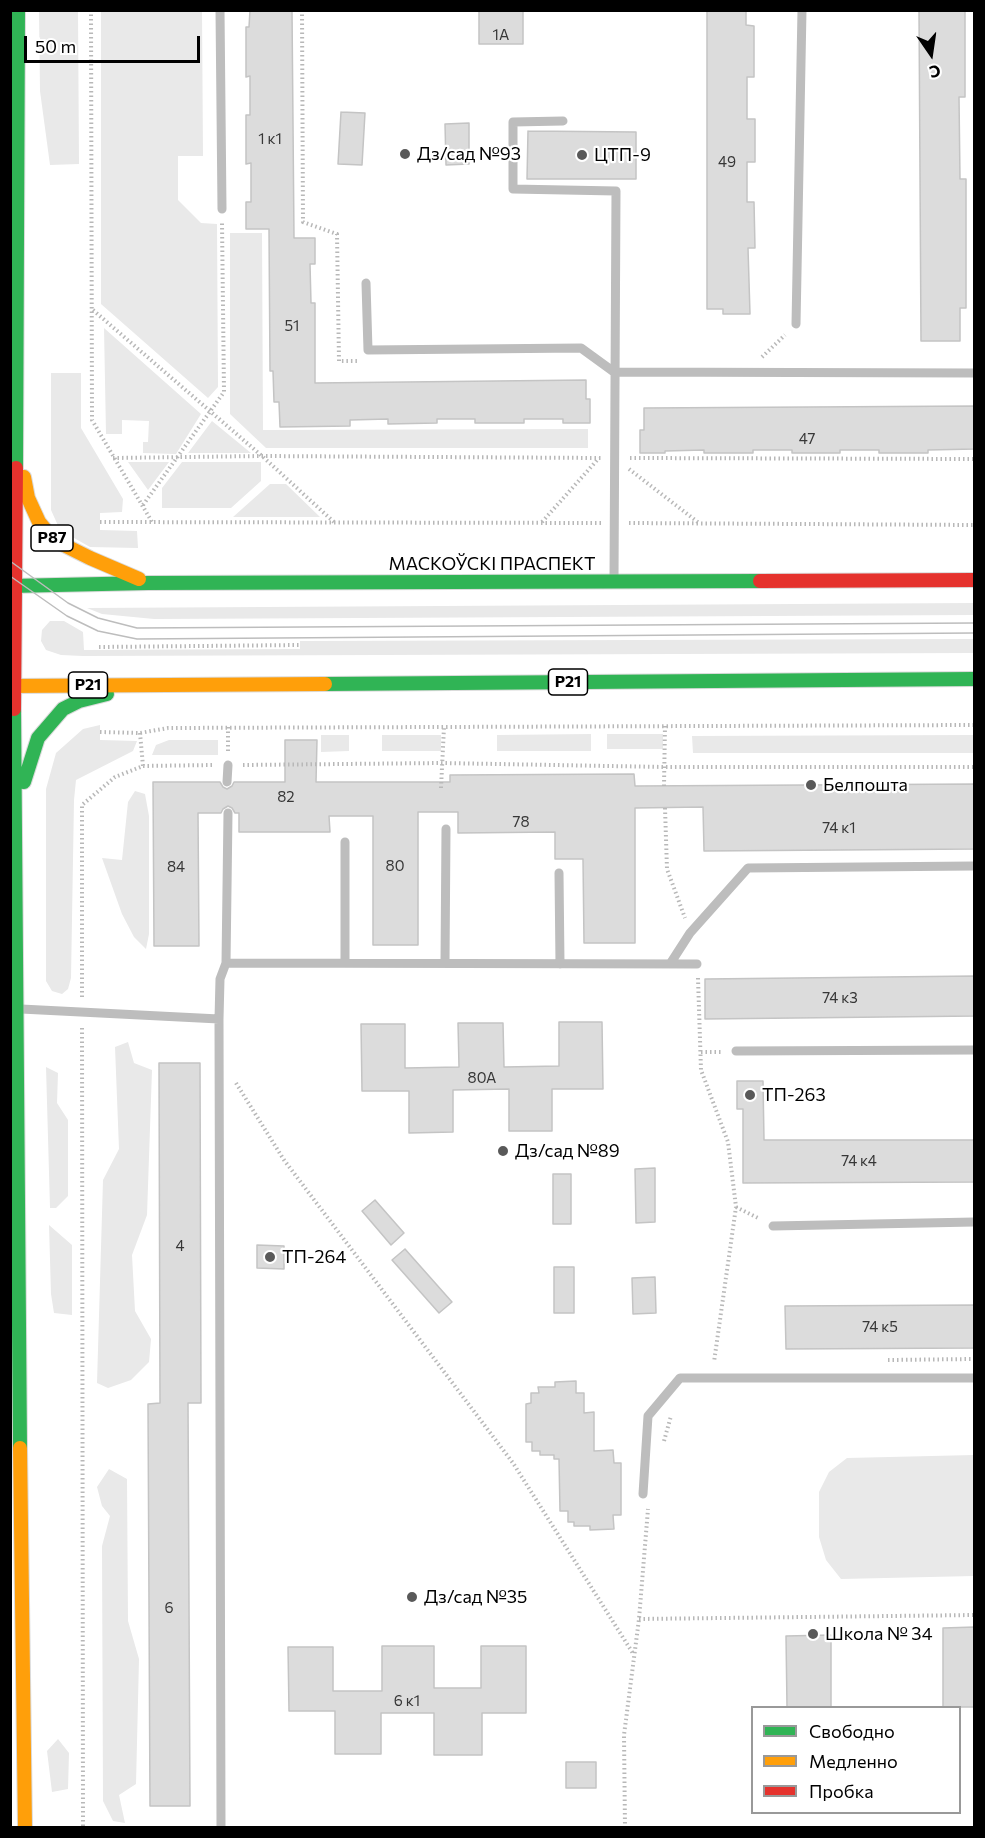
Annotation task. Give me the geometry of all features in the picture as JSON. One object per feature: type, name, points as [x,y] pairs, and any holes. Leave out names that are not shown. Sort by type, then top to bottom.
[{"type":"main road","name":"Р87","points":[[12,686],[16,439],[18,10]]},
{"type":"main road","name":"Р87","points":[[16,439],[28,498],[39,522],[54,540],[148,583]]},
{"type":"main road","name":"МАСКОЎСКІ ПРАСПЕКТ","points":[[13,586],[148,583],[975,580]]},
{"type":"main road","name":"Р21","points":[[12,686],[975,679]]},
{"type":"main road","points":[[15,818],[28,765],[38,738],[63,710],[79,701],[114,692],[161,685]]},
{"type":"main road","points":[[12,686],[17,1009],[23,1827]]},
{"type":"main road","points":[[10,1052],[17,1035]]},
{"type":"main road","points":[[10,1111],[17,1128]]},
{"type":"main road","points":[[10,1731],[23,1710]]},
{"type":"main road","points":[[10,1768],[24,1752]]},
{"type":"main road","points":[[10,1808],[23,1827]]},
{"type":"lane","points":[[220,10],[222,209]]},
{"type":"lane","points":[[796,324],[802,10]]},
{"type":"lane","points":[[563,121],[513,122],[513,189],[616,191],[614,581]]},
{"type":"lane","points":[[366,283],[368,350],[581,348],[615,372],[975,373]]},
{"type":"lane","points":[[228,765],[228,782]]},
{"type":"lane","points":[[221,1827],[219,1019],[220,979],[226,963],[228,813]]},
{"type":"lane","points":[[445,963],[446,829]]},
{"type":"lane","points":[[345,842],[345,963]]},
{"type":"lane","points":[[670,964],[690,933],[748,868],[975,866]]},
{"type":"lane","points":[[559,873],[560,964]]},
{"type":"lane","points":[[226,963],[697,964]]},
{"type":"lane","points":[[17,1009],[219,1019]]},
{"type":"lane","points":[[736,1051],[975,1050]]},
{"type":"lane","points":[[773,1226],[975,1222]]},
{"type":"lane","points":[[646,1498],[648,1416],[680,1378],[975,1378]]},
{"type":"path","points":[[91,10],[92,420],[152,523]]},
{"type":"path","points":[[302,10],[303,222],[337,234],[339,361],[362,361]]},
{"type":"path","points":[[143,505],[224,392],[222,209]]},
{"type":"path","points":[[92,309],[262,456],[336,524]]},
{"type":"path","points":[[745,373],[796,324]]},
{"type":"path","points":[[113,458],[262,456],[975,459]]},
{"type":"path","points":[[541,523],[599,458]]},
{"type":"path","points":[[614,458],[699,524]]},
{"type":"path","points":[[100,522],[975,525]]},
{"type":"path","points":[[99,647],[300,645]]},
{"type":"path","points":[[100,732],[140,733],[168,728],[975,725]]},
{"type":"path","points":[[664,786],[665,726]]},
{"type":"path","points":[[441,788],[444,727]]},
{"type":"path","points":[[228,728],[228,765]]},
{"type":"path","points":[[140,733],[143,766]]},
{"type":"path","points":[[83,1827],[82,805],[115,777],[143,766],[442,764],[975,767]]},
{"type":"path","points":[[665,808],[667,869],[690,933]]},
{"type":"path","points":[[697,964],[702,1070],[728,1142],[736,1207],[714,1362]]},
{"type":"path","points":[[219,1057],[284,1160],[513,1463],[634,1655]]},
{"type":"path","points":[[736,1207],[773,1226]]},
{"type":"path","points":[[880,1360],[975,1359]]},
{"type":"path","points":[[704,1362],[726,1362]]},
{"type":"path","points":[[663,1446],[672,1412]]},
{"type":"path","points":[[625,1827],[624,1735],[639,1619],[646,1498]]},
{"type":"path","points":[[639,1619],[975,1616]]},
{"type":"shaded area","points":[[39,11],[78,11],[79,164],[50,165],[40,91]]},
{"type":"shaded area","points":[[101,11],[202,11],[203,156],[178,156],[178,200],[201,223],[217,224],[218,387],[208,398],[101,304]]},
{"type":"shaded area","points":[[230,233],[262,233],[263,430],[588,429],[588,448],[266,448],[230,414]]},
{"type":"shaded area","points":[[104,328],[201,414],[176,454],[143,453],[143,442],[148,442],[149,421],[122,420],[122,434],[106,434]]},
{"type":"shaded area","points":[[51,373],[81,373],[81,428],[123,499],[122,512],[100,513],[100,530],[137,531],[138,548],[90,547],[60,530],[51,510]]},
{"type":"shaded area","points":[[212,421],[251,453],[188,453]]},
{"type":"shaded area","points":[[128,462],[169,462],[148,490]]},
{"type":"shaded area","points":[[182,462],[261,462],[261,481],[231,508],[162,508],[162,488]]},
{"type":"shaded area","points":[[270,484],[286,484],[320,517],[233,517]]},
{"type":"shaded area","points":[[974,603],[974,615],[154,619],[102,614],[87,608]]},
{"type":"shaded area","points":[[50,621],[64,621],[83,632],[84,650],[300,649],[300,641],[974,639],[974,653],[83,656],[61,655],[46,650],[41,641],[42,630]]},
{"type":"shaded area","points":[[100,725],[100,740],[137,741],[133,751],[76,780],[71,978],[68,989],[62,994],[52,991],[46,981],[46,789],[56,753],[83,729]]},
{"type":"shaded area","points":[[591,734],[591,751],[497,751],[497,735]]},
{"type":"shaded area","points":[[607,734],[663,734],[663,749],[607,749]]},
{"type":"shaded area","points":[[321,735],[349,735],[349,751],[321,752]]},
{"type":"shaded area","points":[[382,735],[441,735],[441,751],[382,751]]},
{"type":"shaded area","points":[[974,735],[974,753],[693,753],[692,736]]},
{"type":"shaded area","points":[[169,740],[218,740],[218,755],[152,755],[156,745]]},
{"type":"shaded area","points":[[135,791],[145,794],[149,816],[149,934],[146,949],[134,937],[122,914],[102,858],[122,860],[128,802]]},
{"type":"shaded area","points":[[128,1042],[134,1063],[152,1070],[147,1215],[132,1255],[135,1311],[151,1339],[149,1362],[131,1380],[108,1388],[97,1383],[103,1180],[119,1149],[115,1047]]},
{"type":"shaded area","points":[[46,1067],[58,1073],[57,1103],[68,1120],[68,1196],[56,1208],[50,1208]]},
{"type":"shaded area","points":[[49,1225],[72,1245],[72,1315],[54,1313],[51,1294]]},
{"type":"shaded area","points":[[974,1455],[974,1576],[841,1579],[826,1560],[819,1537],[819,1492],[829,1472],[847,1458]]},
{"type":"shaded area","points":[[109,1469],[127,1479],[128,1621],[139,1659],[136,1784],[119,1795],[125,1823],[113,1821],[103,1801],[102,1546],[110,1516],[102,1506],[97,1487]]},
{"type":"shaded area","points":[[58,1739],[69,1753],[68,1789],[52,1792],[47,1751]]},
{"type":"building","points":[[250,10],[292,10],[294,238],[315,238],[315,264],[310,264],[311,303],[315,303],[315,383],[586,380],[586,399],[590,399],[590,423],[563,423],[563,419],[524,419],[524,423],[475,423],[475,419],[437,419],[437,423],[388,424],[388,419],[350,420],[350,426],[280,427],[279,402],[274,402],[273,371],[270,371],[269,229],[246,229],[246,202],[251,202],[251,163],[246,164],[246,115],[250,115],[250,76],[246,77],[246,27],[249,27]]},
{"type":"building","points":[[479,10],[523,10],[523,44],[479,44]]},
{"type":"building","points":[[707,10],[746,10],[746,25],[754,26],[754,77],[747,77],[747,119],[755,119],[755,162],[747,162],[747,202],[754,202],[755,248],[748,248],[750,314],[723,314],[723,309],[707,309]]},
{"type":"building","points":[[919,10],[965,10],[965,97],[959,97],[960,179],[966,179],[966,308],[960,308],[960,341],[921,341]]},
{"type":"building","points":[[341,112],[365,113],[362,165],[338,164]]},
{"type":"building","points":[[469,123],[469,164],[446,165],[445,124]]},
{"type":"building","points":[[528,131],[636,132],[636,179],[527,179]]},
{"type":"building","points":[[975,406],[975,449],[928,450],[928,453],[840,450],[840,453],[792,453],[792,450],[753,450],[753,453],[704,453],[704,450],[640,453],[640,430],[644,430],[644,408]]},
{"type":"building","points":[[285,740],[317,740],[316,782],[450,782],[450,775],[634,774],[635,786],[975,784],[975,849],[704,851],[703,807],[635,808],[635,943],[584,943],[583,859],[555,859],[555,832],[458,833],[458,812],[418,812],[418,945],[373,945],[373,816],[329,816],[330,832],[239,832],[239,813],[235,813],[228,806],[221,813],[198,813],[199,946],[154,946],[153,782],[220,782],[227,789],[234,782],[285,782]]},
{"type":"building","points":[[975,976],[975,1016],[705,1019],[705,979]]},
{"type":"building","points":[[559,1022],[602,1022],[603,1089],[552,1089],[552,1131],[509,1131],[509,1089],[453,1090],[453,1132],[409,1133],[409,1091],[362,1091],[361,1024],[405,1024],[405,1068],[459,1067],[458,1023],[503,1023],[504,1067],[559,1066]]},
{"type":"building","points":[[159,1063],[200,1063],[201,1403],[188,1403],[190,1806],[150,1806],[148,1404],[160,1403]]},
{"type":"building","points":[[737,1081],[763,1081],[764,1140],[975,1140],[975,1182],[743,1183],[743,1109],[737,1109]]},
{"type":"building","points":[[655,1168],[655,1222],[636,1223],[635,1169]]},
{"type":"building","points":[[553,1174],[571,1174],[571,1224],[553,1224]]},
{"type":"building","points":[[375,1200],[404,1233],[391,1245],[362,1211]]},
{"type":"building","name":"ТП-264","points":[[257,1245],[284,1246],[284,1269],[257,1268]]},
{"type":"building","points":[[405,1249],[452,1302],[439,1313],[392,1260]]},
{"type":"building","points":[[554,1267],[574,1267],[574,1313],[554,1313]]},
{"type":"building","points":[[655,1277],[656,1313],[633,1314],[632,1278]]},
{"type":"building","points":[[975,1305],[975,1348],[786,1349],[785,1306]]},
{"type":"building","points":[[576,1381],[576,1393],[584,1393],[584,1413],[594,1412],[594,1451],[613,1450],[614,1463],[621,1463],[621,1515],[613,1515],[614,1529],[590,1530],[590,1526],[574,1526],[574,1522],[568,1522],[568,1511],[560,1511],[559,1459],[554,1459],[554,1455],[540,1455],[540,1451],[532,1451],[532,1442],[526,1442],[526,1404],[531,1403],[531,1393],[539,1393],[538,1387],[555,1387],[555,1382]]},
{"type":"building","points":[[975,1627],[975,1707],[943,1706],[943,1628]]},
{"type":"building","points":[[831,1635],[831,1706],[787,1706],[786,1636]]},
{"type":"building","points":[[382,1646],[434,1646],[434,1688],[481,1688],[481,1646],[526,1646],[526,1713],[482,1713],[482,1755],[434,1755],[434,1713],[381,1713],[381,1754],[335,1754],[335,1711],[289,1711],[288,1647],[333,1647],[333,1691],[382,1691]]},
{"type":"building","points":[[566,1762],[596,1762],[596,1788],[566,1788]]},
{"type":"tram line","points":[[10,561],[68,603],[98,618],[137,628],[974,623]]},
{"type":"tram line","points":[[10,576],[67,616],[98,631],[137,639],[974,633]]},
{"type":"traffic: fast","points":[[16,468],[18,10]]},
{"type":"traffic: fast","points":[[10,586],[148,583],[760,581]]},
{"type":"traffic: fast","points":[[325,684],[974,679]]},
{"type":"traffic: fast","points":[[24,782],[38,738],[63,709],[79,701],[107,694]]},
{"type":"traffic: fast","points":[[14,709],[20,1448]]},
{"type":"traffic: slow","points":[[24,477],[28,498],[39,522],[54,540],[139,579]]},
{"type":"traffic: slow","points":[[10,686],[325,684]]},
{"type":"traffic: slow","points":[[20,1448],[25,1828]]},
{"type":"traffic: jam","points":[[14,709],[16,468]]},
{"type":"traffic: jam","points":[[760,581],[974,580]]},
{"type":"place","name":"Дз/сад №93","points":[[405,154]]},
{"type":"place","name":"ЦТП-9","points":[[582,155]]},
{"type":"place","name":"Белпошта","points":[[811,785]]},
{"type":"place","name":"ТП-263","points":[[750,1095]]},
{"type":"place","name":"Дз/сад №89","points":[[503,1151]]},
{"type":"place","name":"ТП-264","points":[[270,1257]]},
{"type":"place","name":"Дз/сад №35","points":[[412,1597]]},
{"type":"place","name":"Школа № 34","points":[[813,1634]]}]
